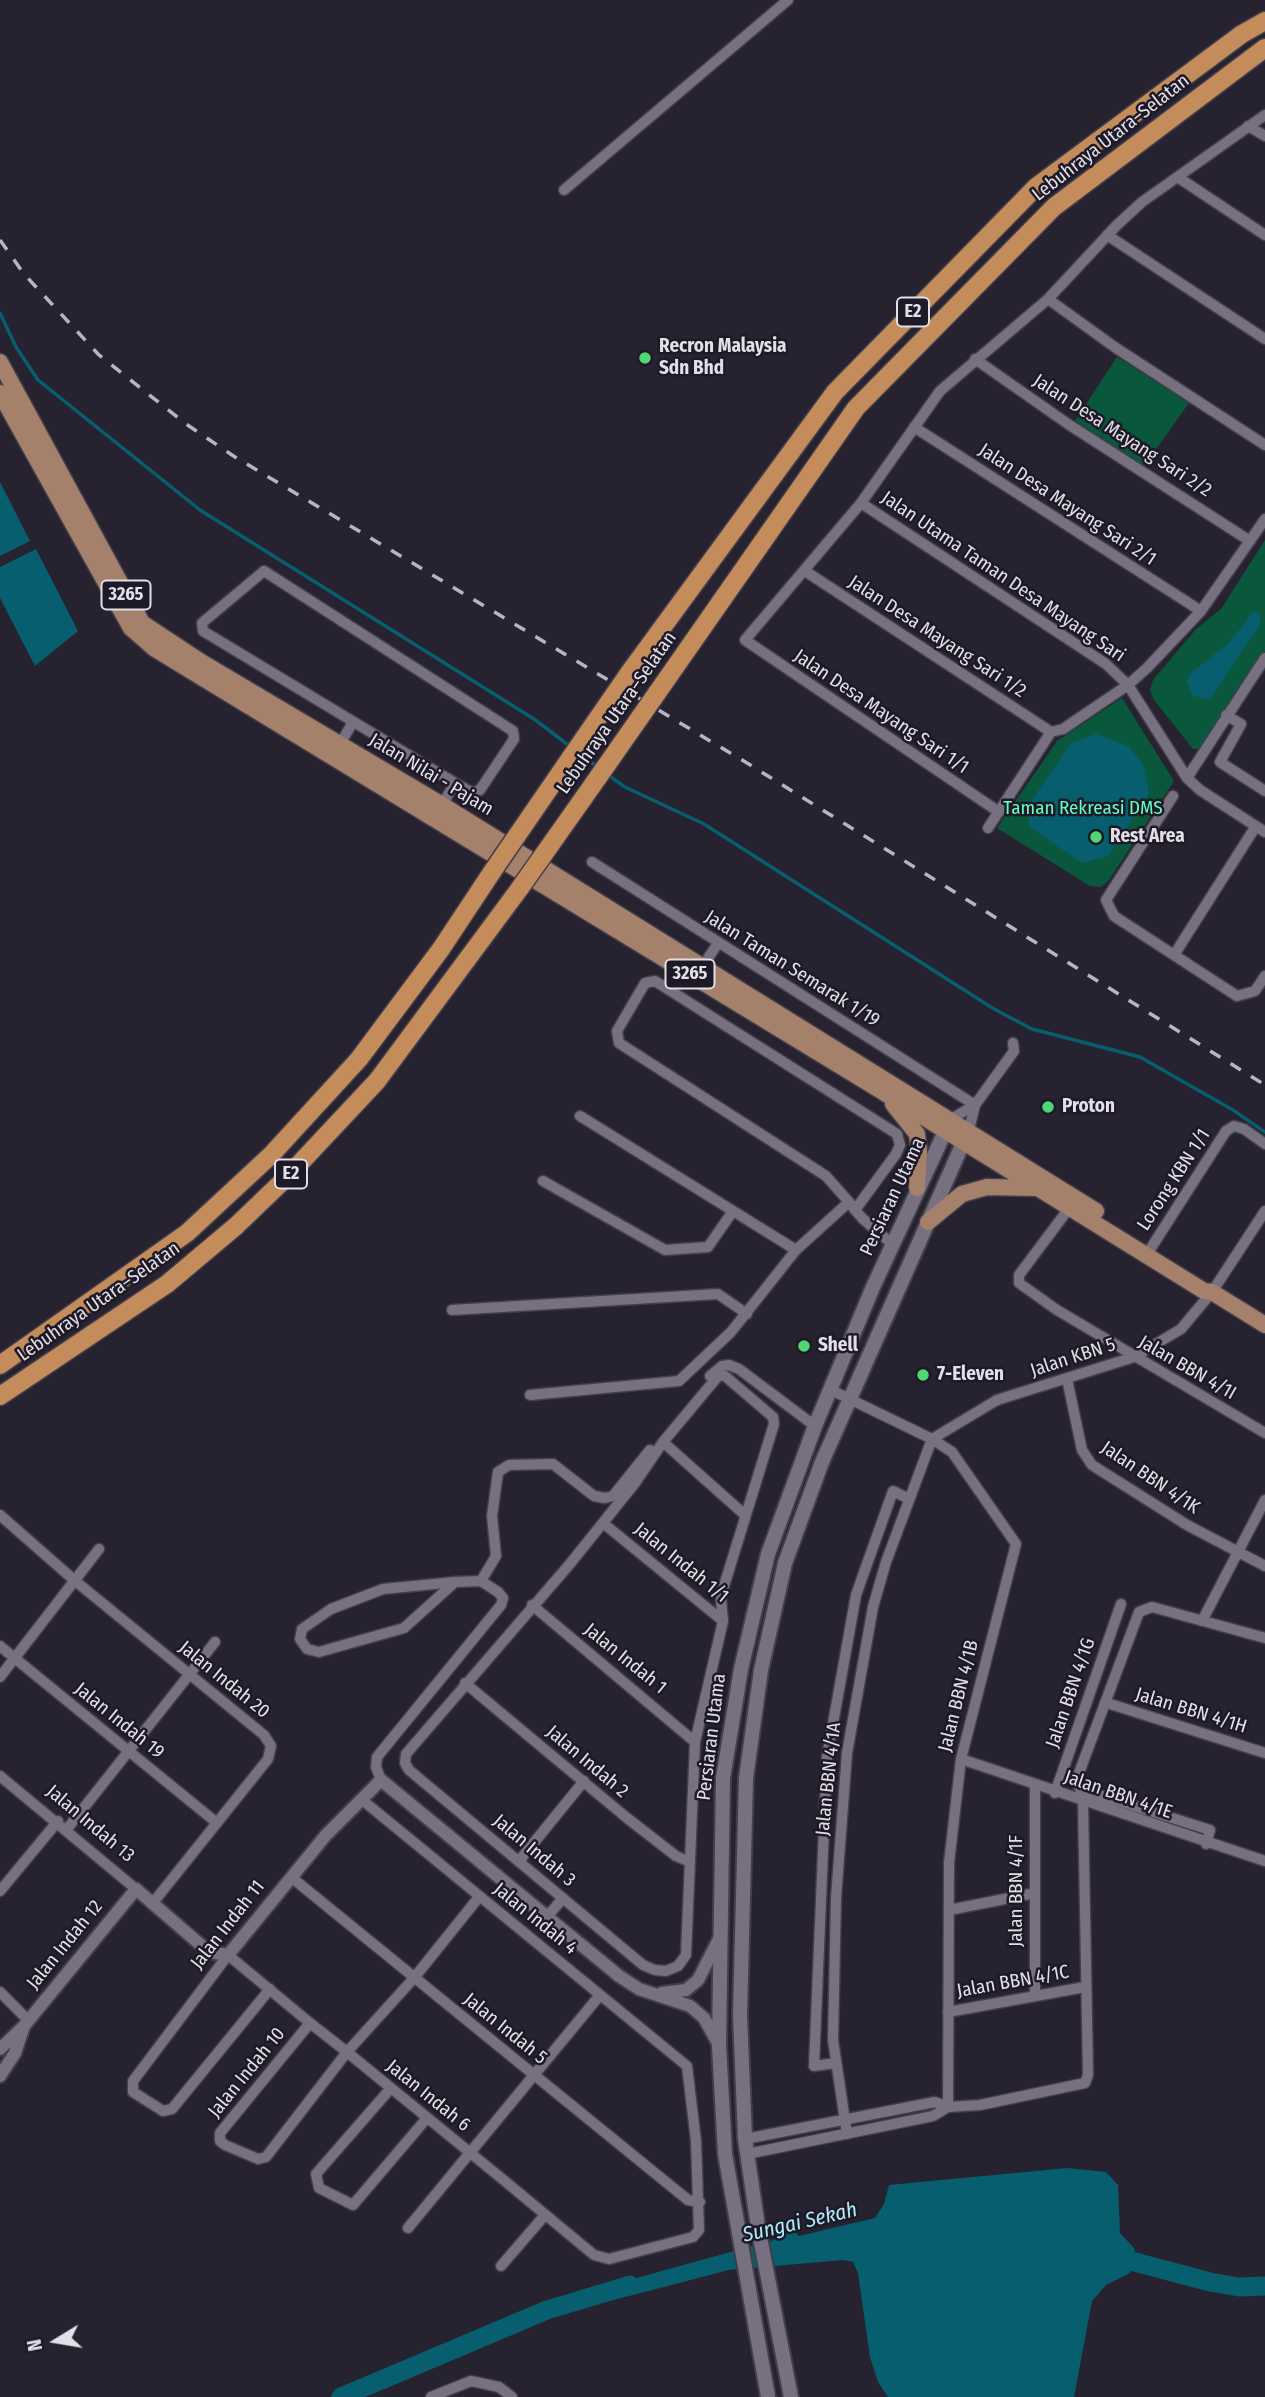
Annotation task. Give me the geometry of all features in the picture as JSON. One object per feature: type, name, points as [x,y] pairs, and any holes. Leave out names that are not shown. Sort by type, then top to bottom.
[{"type":"highway","name":"Lebuhraya Utara–Selatan","points":[[0,1365],[187,1233],[271,1155],[359,1059],[441,949],[629,673],[835,392],[1036,187],[1242,34],[1265,21]]},
{"type":"highway","name":"Lebuhraya Utara–Selatan","points":[[0,1396],[167,1284],[236,1226],[287,1177],[377,1081],[520,888],[856,408],[1054,207],[1265,48]]},
{"type":"main road","name":"Jalan Nilai - Pajam","points":[[0,362],[142,623],[336,751],[878,1088],[948,1125]]},
{"type":"main road","name":"Jalan Nilai - Pajam","points":[[0,393],[131,628],[175,662],[336,751],[442,805],[703,966],[948,1125]]},
{"type":"main road","points":[[878,1088],[916,1134],[919,1151],[917,1188]]},
{"type":"main road","name":"3265","points":[[948,1125],[1151,1248],[1208,1284],[1212,1292],[1265,1325]]},
{"type":"main road","name":"Persiaran Utama","points":[[768,2397],[736,2231],[725,2154],[719,2045],[723,1778],[740,1669],[768,1554],[815,1426],[891,1243],[948,1125]]},
{"type":"main road","name":"3265","points":[[967,1136],[1070,1208],[1204,1292],[1212,1292]]},
{"type":"main road","name":"Persiaran Utama","points":[[791,2397],[758,2227],[746,2147],[740,2015],[746,1778],[755,1711],[785,1563],[822,1462],[967,1136]]},
{"type":"main road","points":[[929,1222],[962,1194],[987,1187],[1039,1188]]},
{"type":"street","points":[[564,190],[788,0]]},
{"type":"street","points":[[805,571],[861,503],[940,391],[1048,299],[1107,235],[1142,202],[1265,115]]},
{"type":"street","points":[[1248,126],[1265,136]]},
{"type":"street","points":[[1179,177],[1265,235]]},
{"type":"street","points":[[1107,235],[1265,339]]},
{"type":"street","points":[[1048,299],[1116,348],[1265,444]]},
{"type":"street","name":"Jalan Desa Mayang Sari 2/2","points":[[975,359],[1068,424],[1250,541]]},
{"type":"street","name":"Jalan Desa Mayang Sari 2/1","points":[[914,428],[1202,611]]},
{"type":"street","name":"Jalan Utama Taman Desa Mayang Sari","points":[[861,503],[1106,664],[1128,685],[1187,778],[1260,829]]},
{"type":"street","points":[[988,828],[1051,732],[1063,729],[1128,685],[1202,611],[1265,519]]},
{"type":"street","name":"Jalan Desa Mayang Sari 1/1","points":[[805,571],[745,640],[999,812]]},
{"type":"street","name":"Jalan Desa Mayang Sari 1/2","points":[[805,571],[1051,732]]},
{"type":"street","points":[[270,573],[513,731],[514,739],[480,790],[473,793],[455,783],[203,631],[202,623],[258,574],[270,573]]},
{"type":"street","points":[[1187,778],[1265,658]]},
{"type":"street","points":[[1255,673],[1265,680]]},
{"type":"street","points":[[1226,715],[1241,724],[1220,762],[1265,791]]},
{"type":"street","points":[[336,751],[353,722]]},
{"type":"street","points":[[442,805],[455,783]]},
{"type":"street","points":[[1173,796],[1106,900],[1114,916],[1237,996],[1255,992],[1265,976]]},
{"type":"street","points":[[1174,955],[1260,829]]},
{"type":"street","name":"Jalan Taman Semarak 1/19","points":[[592,862],[975,1105]]},
{"type":"street","points":[[703,966],[718,943]]},
{"type":"street","points":[[530,1395],[679,1381],[747,1314],[796,1250],[852,1206],[895,1154],[900,1144],[897,1134],[655,981],[645,983],[617,1031],[619,1043],[826,1176],[852,1206],[891,1243]]},
{"type":"street","points":[[948,1125],[975,1105],[1014,1051],[1013,1043]]},
{"type":"street","points":[[967,1136],[975,1105]]},
{"type":"street","points":[[580,1116],[796,1250]]},
{"type":"street","name":"Lorong KBN 1/1","points":[[1151,1248],[1226,1131],[1234,1126],[1244,1129],[1265,1144]]},
{"type":"street","points":[[543,1181],[665,1250],[708,1247],[733,1211]]},
{"type":"street","name":"Jalan BBN 4/1I","points":[[1070,1208],[1019,1275],[1018,1283],[1134,1357],[1265,1433]]},
{"type":"street","name":"Jalan KBN 5","points":[[932,1438],[997,1400],[1134,1357],[1181,1329],[1212,1292],[1265,1211]]},
{"type":"street","points":[[452,1310],[718,1294],[747,1314]]},
{"type":"street","points":[[481,1581],[496,1556],[492,1516],[498,1472],[519,1464],[553,1464],[594,1496],[613,1496],[714,1371],[722,1366],[729,1365],[738,1369],[815,1426]]},
{"type":"street","points":[[465,1683],[603,1523],[663,1442],[719,1375],[726,1376],[772,1417],[774,1424],[724,1586],[721,1599],[723,1620]]},
{"type":"street","name":"Jalan BBN 4/1K","points":[[1067,1379],[1082,1450],[1092,1465],[1187,1525],[1265,1566]]},
{"type":"street","name":"Jalan BBN 4/1B","points":[[831,1390],[932,1438],[952,1452],[1016,1544],[961,1759],[950,1863],[948,2107]]},
{"type":"street","name":"Jalan BBN 4/1A","points":[[847,2134],[835,2063],[836,1898],[847,1753],[865,1650],[886,1562],[932,1438]]},
{"type":"street","points":[[663,1442],[745,1515]]},
{"type":"street","points":[[835,2063],[814,2066],[827,1757],[856,1595],[893,1492],[909,1499]]},
{"type":"street","points":[[1202,1621],[1265,1500]]},
{"type":"street","name":"Jalan Indah 20","points":[[0,1515],[74,1580],[264,1735],[271,1746],[268,1759],[152,1904]]},
{"type":"street","name":"Jalan Indah 1/1","points":[[603,1523],[723,1620],[695,1742],[685,1955],[678,1966],[666,1971],[643,1965]]},
{"type":"street","points":[[0,1677],[99,1549]]},
{"type":"street","points":[[455,1582],[404,1628],[318,1652],[307,1649],[300,1639],[302,1629],[331,1609],[373,1593],[455,1582],[481,1581],[499,1592],[503,1598],[501,1605],[377,1758],[376,1767],[381,1780],[619,1976],[639,1989],[658,1993],[690,2006],[704,2018],[719,2045]]},
{"type":"street","name":"Jalan BBN 4/1G","points":[[1055,1793],[1121,1604]]},
{"type":"street","name":"Jalan Indah 1","points":[[532,1605],[695,1742]]},
{"type":"street","points":[[1206,1844],[1210,1830],[1076,1785],[1139,1612],[1152,1607],[1265,1638]]},
{"type":"street","points":[[67,1829],[215,1642]]},
{"type":"street","name":"Jalan Indah 19","points":[[0,1646],[216,1823]]},
{"type":"street","points":[[847,1646],[865,1650]]},
{"type":"street","name":"Jalan Indah 3","points":[[465,1683],[406,1754],[405,1763],[409,1770],[643,1965]]},
{"type":"street","name":"Jalan Indah 2","points":[[465,1683],[676,1856],[691,1862]]},
{"type":"street","name":"Jalan BBN 4/1H","points":[[1107,1703],[1265,1753]]},
{"type":"street","name":"Jalan BBN 4/1E","points":[[961,1759],[1206,1844],[1265,1861]]},
{"type":"street","name":"Jalan Indah 13","points":[[0,1776],[58,1821],[209,1952],[228,1955]]},
{"type":"street","name":"Jalan Indah 11","points":[[270,1989],[172,2109],[163,2111],[133,2092],[133,2081],[228,1955],[291,1877],[381,1780]]},
{"type":"street","points":[[519,1861],[584,1781]]},
{"type":"street","name":"Jalan BBN 4/1F","points":[[1035,1786],[1035,1995]]},
{"type":"street","name":"Jalan Indah 4","points":[[362,1800],[687,2066],[700,2202]]},
{"type":"street","points":[[746,2147],[847,2134],[933,2116],[948,2107],[990,2103],[1085,2083],[1088,2075],[1083,1802]]},
{"type":"street","points":[[0,1891],[58,1821]]},
{"type":"street","name":"Jalan Indah 5","points":[[291,1877],[688,2200],[700,2202]]},
{"type":"street","name":"Jalan Indah 12","points":[[1,2043],[26,2023],[136,1889]]},
{"type":"street","points":[[949,1910],[1035,1893]]},
{"type":"street","points":[[347,2052],[414,1978],[479,1897]]},
{"type":"street","points":[[546,1918],[563,1898]]},
{"type":"street","points":[[658,1993],[686,1990],[698,1980],[719,1938]]},
{"type":"street","name":"Jalan Indah 6","points":[[228,1955],[594,2255],[609,2259],[693,2237],[699,2230],[700,2202]]},
{"type":"street","name":"Jalan BBN 4/1C","points":[[948,2012],[1085,1987]]},
{"type":"street","points":[[0,1992],[26,2023]]},
{"type":"street","points":[[408,2228],[600,1995]]},
{"type":"street","name":"Jalan Indah 12","points":[[1,2071],[15,2053],[26,2023]]},
{"type":"street","name":"Jalan Indah 10","points":[[310,2023],[220,2133],[220,2141],[225,2145],[258,2159],[266,2157],[347,2052]]},
{"type":"street","points":[[1,2043],[15,2053]]},
{"type":"street","points":[[391,2088],[316,2174],[319,2188],[347,2205],[358,2202],[427,2118]]},
{"type":"street","points":[[746,2147],[844,2119],[935,2102],[948,2107]]},
{"type":"street","points":[[501,2266],[545,2215]]},
{"type":"street","points":[[431,2397],[471,2381],[499,2387],[512,2397]]},
{"type":"green space","points":[[1117,357],[1189,403],[1144,466],[1075,421]]},
{"type":"green space","points":[[1265,540],[1265,654],[1202,749],[1193,749],[1154,700],[1150,690],[1153,680],[1196,629],[1221,609]]},
{"type":"green space","name":"Taman Rekreasi DMS","points":[[1122,698],[1174,781],[1109,880],[1101,887],[1090,886],[997,828],[1057,741]]},
{"type":"water","points":[[0,482],[30,541],[0,556]]},
{"type":"water","points":[[36,549],[78,631],[35,666],[0,598],[0,567]]},
{"type":"water","points":[[1254,611],[1261,616],[1259,626],[1212,696],[1208,699],[1193,696],[1187,681],[1191,673],[1229,643]]},
{"type":"water","points":[[1096,734],[1128,746],[1143,764],[1149,793],[1108,856],[1082,863],[1030,827],[1026,809],[1071,743]]},
{"type":"water","points":[[1067,2168],[1106,2172],[1118,2185],[1120,2233],[1135,2249],[1130,2273],[1106,2285],[1092,2301],[1074,2397],[888,2397],[878,2382],[870,2357],[858,2273],[853,2262],[843,2260],[729,2270],[606,2302],[604,2287],[774,2240],[779,2232],[792,2229],[799,2236],[875,2218],[884,2204],[889,2185]]},
{"type":"waterway","points":[[0,313],[16,347],[38,380],[200,510],[534,719],[571,747]]},
{"type":"waterway","points":[[580,754],[599,768]]},
{"type":"waterway","points":[[608,775],[625,787],[704,824],[994,1009],[1032,1029],[1140,1057],[1233,1110],[1265,1132]]},
{"type":"waterway","name":"Sungai Sekah","points":[[1106,2266],[1131,2261],[1210,2282],[1239,2287],[1265,2286]]},
{"type":"waterway","name":"Sungai Sekah","points":[[341,2397],[547,2310],[630,2285]]},
{"type":"railway","points":[[0,240],[24,274],[99,355],[186,424],[235,457],[747,763],[1265,1085]]},
{"type":"place","name":"Recron Malaysia Sdn Bhd","points":[[645,358]]},
{"type":"place","name":"Rest Area","points":[[1096,837]]},
{"type":"place","name":"Proton","points":[[1048,1107]]},
{"type":"place","name":"Shell","points":[[804,1346]]},
{"type":"place","name":"7-Eleven","points":[[923,1375]]}]
